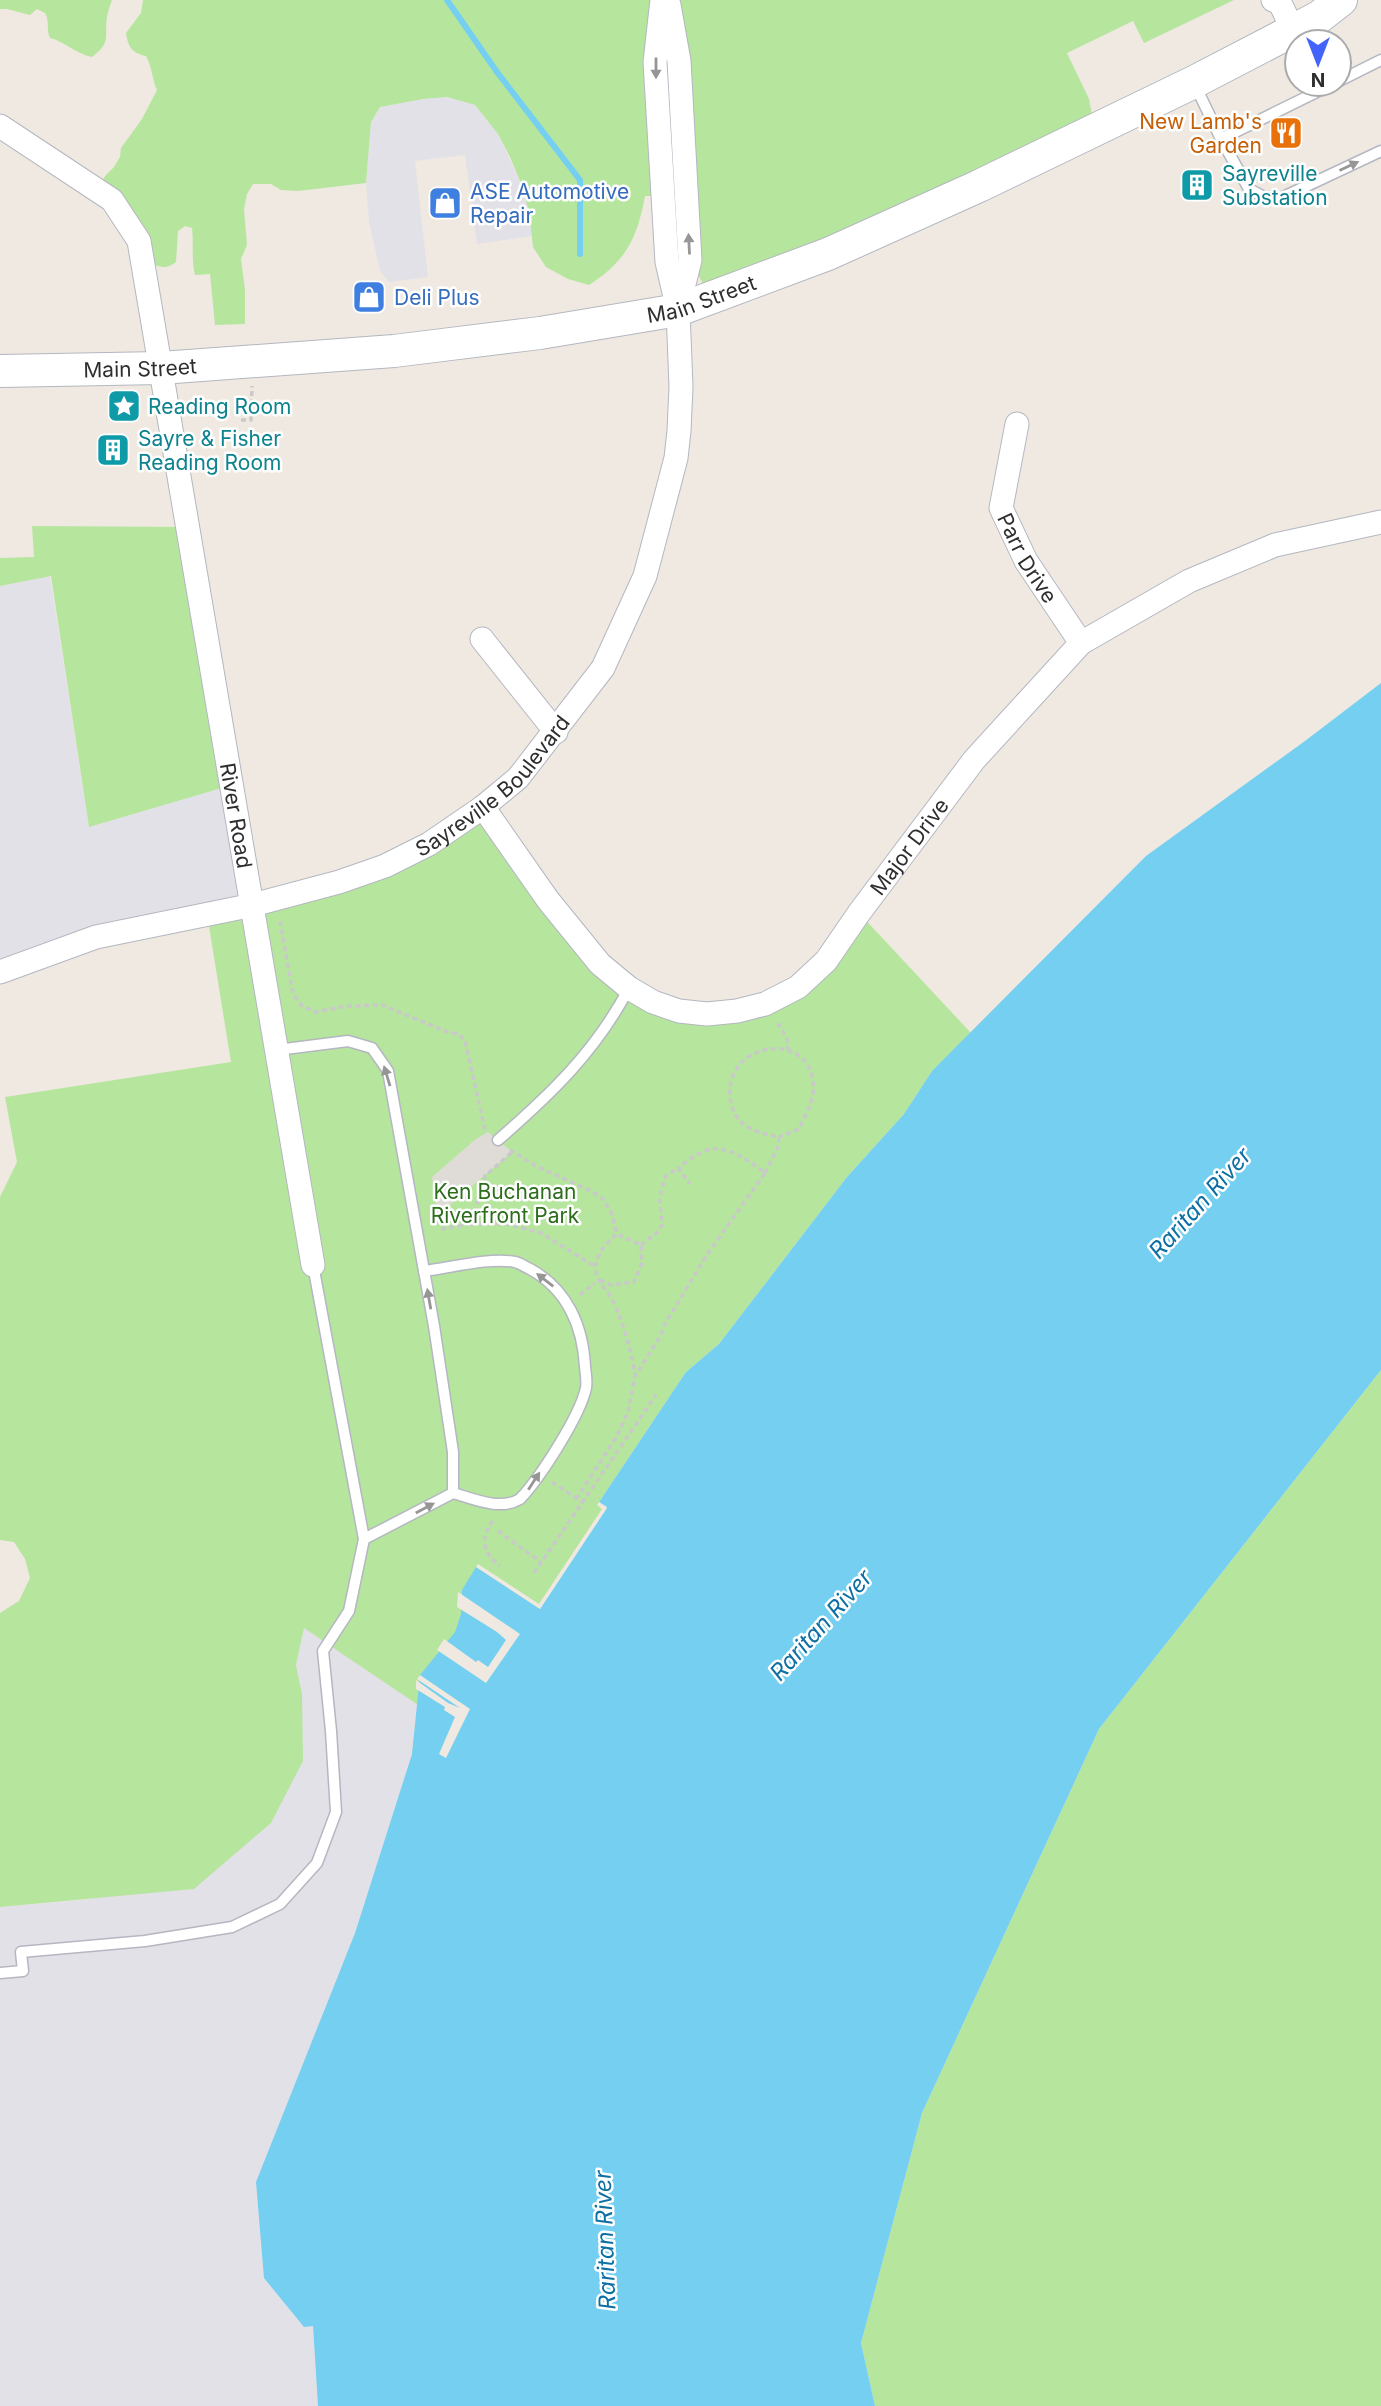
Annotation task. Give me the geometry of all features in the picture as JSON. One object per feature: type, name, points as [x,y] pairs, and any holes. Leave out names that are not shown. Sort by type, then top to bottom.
[{"type":"main road","name":"Main Street","points":[[2,363],[160,368],[253,363],[394,351],[540,333],[678,310],[828,254],[979,186],[1194,82],[1282,8],[1319,17],[1341,0]]},
{"type":"street","points":[[662,0],[655,62],[667,261],[678,310]]},
{"type":"street","points":[[668,0],[679,61],[690,260],[678,310]]},
{"type":"street","name":"River Road","points":[[0,126],[113,200],[139,241],[313,1265]]},
{"type":"street","name":"Sayreville Boulevard","points":[[0,972],[96,937],[253,905],[339,882],[385,866],[429,844],[483,807],[518,778],[603,668],[645,576],[676,458],[681,387],[678,310]]},
{"type":"street","name":"Parr Drive","points":[[1017,424],[1001,508],[1026,561],[1081,643]]},
{"type":"street","name":"Major Drive","points":[[483,807],[548,900],[600,964],[629,988],[653,1002],[679,1011],[707,1014],[737,1012],[765,1004],[798,987],[826,961],[974,760],[1081,643],[1189,581],[1275,545],[1381,522]]},
{"type":"street","points":[[482,639],[556,732]]},
{"type":"lane","points":[[1353,74],[1381,60]]},
{"type":"lane","points":[[1194,82],[1221,139],[1250,189],[1265,197],[1281,198],[1381,150]]},
{"type":"lane","points":[[1221,139],[1304,98]]},
{"type":"lane","points":[[498,1140],[544,1100],[583,1059],[629,988]]},
{"type":"lane","points":[[277,1050],[348,1041],[372,1048],[388,1071],[453,1452],[453,1493]]},
{"type":"lane","points":[[365,1539],[453,1493],[495,1504],[514,1503],[527,1492],[579,1412],[586,1386],[578,1325],[562,1294],[540,1275],[516,1262],[489,1262],[424,1271]]},
{"type":"lane","points":[[0,1973],[23,1970],[21,1952],[145,1941],[232,1927],[280,1904],[317,1863],[336,1812],[323,1651],[349,1611],[365,1539],[313,1265]]},
{"type":"path","points":[[241,420],[251,420],[253,363]]},
{"type":"path","points":[[280,921],[293,994],[301,1004],[315,1012],[348,1006],[382,1005],[450,1033],[459,1034],[464,1041],[484,1129],[512,1152],[603,1199],[611,1212],[617,1234]]},
{"type":"path","points":[[778,1023],[787,1040],[788,1049]]},
{"type":"path","points":[[762,1049],[788,1049],[805,1060],[813,1080],[813,1096],[799,1129],[779,1137],[754,1132],[733,1116],[729,1094],[733,1074],[744,1059],[762,1049]]},
{"type":"path","points":[[576,1499],[617,1436],[628,1412],[635,1376],[706,1256],[765,1173],[778,1147],[779,1137]]},
{"type":"path","points":[[641,1245],[659,1231],[662,1225],[661,1191],[666,1176],[678,1167],[710,1149],[724,1150],[741,1157],[765,1173]]},
{"type":"path","points":[[471,1224],[485,1176],[512,1152]]},
{"type":"path","points":[[678,1167],[690,1184]]},
{"type":"path","points":[[441,1229],[471,1224],[507,1224],[541,1233],[596,1267]]},
{"type":"path","points":[[617,1234],[605,1244],[596,1267],[598,1280],[613,1300],[630,1349],[635,1376]]},
{"type":"path","points":[[617,1234],[641,1245]]},
{"type":"path","points":[[598,1280],[611,1285],[634,1282],[642,1263],[641,1245]]},
{"type":"path","points":[[534,1573],[656,1395]]},
{"type":"path","points":[[539,1474],[582,1502]]},
{"type":"path","points":[[499,1516],[488,1526],[484,1542],[489,1558],[499,1566]]},
{"type":"path","points":[[498,1531],[541,1562]]},
{"type":"shaded area","points":[[447,97],[475,105],[498,134],[522,186],[532,236],[477,244],[465,155],[415,161],[428,277],[389,282],[380,271],[369,222],[366,183],[371,121],[380,107]]},
{"type":"shaded area","points":[[50,576],[89,827],[232,785],[252,905],[0,972],[0,586]]},
{"type":"shaded area","points":[[488,1132],[512,1152],[438,1215],[432,1177]]},
{"type":"shaded area","points":[[304,1627],[418,1705],[412,1754],[355,1933],[324,2010],[313,2326],[318,2406],[0,2406],[0,1907],[92,1899],[302,1694],[296,1665]]},
{"type":"green space","points":[[0,0],[112,0],[107,17],[105,43],[92,57],[81,53],[50,38],[45,13],[37,9],[30,15],[0,9]]},
{"type":"green space","points":[[143,0],[662,0],[662,196],[645,196],[634,237],[621,258],[602,276],[589,285],[568,279],[546,267],[533,247],[529,212],[522,186],[498,134],[475,105],[447,97],[380,107],[371,122],[366,183],[298,191],[281,190],[271,184],[253,184],[247,194],[244,209],[247,245],[241,259],[245,324],[215,325],[210,274],[195,275],[192,228],[185,226],[178,231],[176,262],[167,267],[155,265],[97,190],[120,157],[121,148],[142,119],[157,90],[146,56],[132,49],[126,33],[141,13]]},
{"type":"green space","points":[[668,0],[1234,0],[1144,43],[1133,21],[1067,53],[1089,99],[1095,131],[711,298],[690,260]]},
{"type":"green space","points":[[32,526],[188,527],[232,785],[89,827],[51,576],[0,586],[0,558],[34,557]]},
{"type":"green space","name":"Ken Buchanan Riverfront Park","points":[[483,807],[548,900],[653,1002],[765,1004],[859,913],[971,1033],[932,1071],[904,1114],[847,1177],[719,1344],[686,1372],[599,1502],[607,1508],[540,1609],[412,1754],[418,1705],[304,1628],[296,1665],[302,1694],[303,1761],[271,1823],[194,1889],[0,1907],[0,1613],[19,1601],[30,1578],[25,1559],[14,1542],[0,1540],[0,1197],[17,1162],[5,1097],[231,1062],[207,914],[339,882]]},
{"type":"green space","points":[[1381,1370],[1381,2406],[875,2406],[861,2343],[922,2113],[1099,1729]]},
{"type":"water","name":"Raritan River","points":[[1381,683],[1381,1370],[1099,1729],[922,2113],[861,2343],[875,2406],[318,2406],[313,2326],[304,2327],[264,2278],[256,2182],[355,1933],[412,1754],[420,1675],[455,1632],[461,1614],[462,1590],[476,1567],[540,1609],[607,1507],[599,1502],[686,1372],[719,1344],[847,1177],[904,1114],[932,1071],[1146,856]]},
{"type":"pier","points":[[599,1502],[607,1508],[540,1609],[476,1567],[478,1564],[539,1604],[602,1509],[597,1505]]},
{"type":"pier","points":[[458,1592],[520,1634],[486,1683],[437,1650],[444,1639],[476,1662],[478,1660],[488,1667],[506,1640],[457,1607]]},
{"type":"pier","points":[[420,1675],[470,1709],[446,1758],[439,1754],[455,1717],[444,1710],[445,1707],[416,1689],[416,1680],[448,1703],[460,1708],[417,1679]]},
{"type":"waterway","points":[[447,0],[497,72],[580,180],[580,254]]},
{"type":"place","name":"New Lamb's Garden","points":[[1286,133]]},
{"type":"place","name":"Sayreville Substation","points":[[1197,185]]},
{"type":"place","name":"ASE Automotive Repair","points":[[445,203]]},
{"type":"place","name":"Deli Plus","points":[[369,297]]},
{"type":"place","name":"Reading Room","points":[[124,406]]},
{"type":"place","name":"Sayre & Fisher Reading Room","points":[[113,450]]}]
